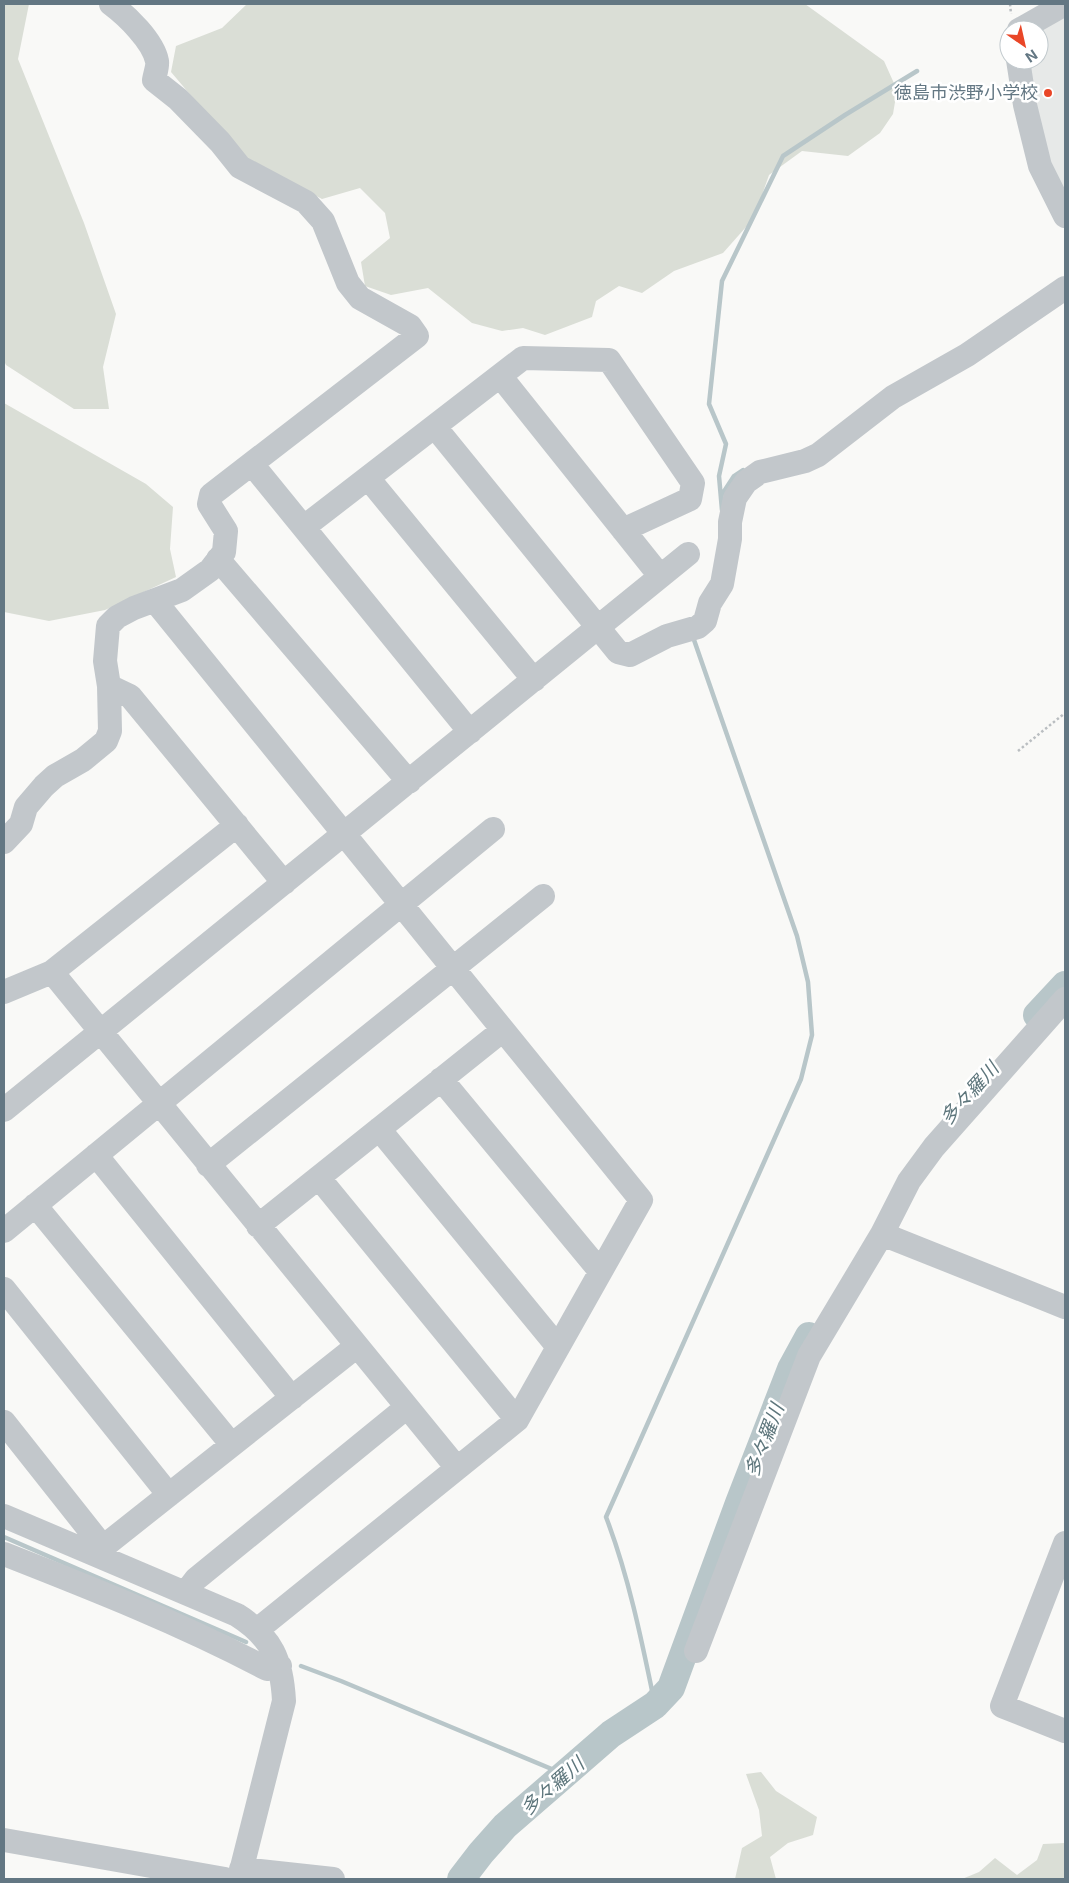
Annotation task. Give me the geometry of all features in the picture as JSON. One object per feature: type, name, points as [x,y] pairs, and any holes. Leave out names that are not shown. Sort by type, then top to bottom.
[{"type":"street","points":[[4,842],[21,824],[26,806],[44,786],[55,776],[84,760],[106,741],[110,731],[109,686],[105,660],[108,626],[134,608],[182,590],[210,570],[224,552],[226,532],[209,504],[211,495],[417,336],[410,326],[360,298],[348,283],[323,221],[306,202],[240,167],[220,142],[178,99],[154,80],[157,62],[150,46],[127,16],[111,4]]},
{"type":"street","points":[[1037,20],[1065,4]]},
{"type":"street","points":[[1020,70],[1025,105],[1040,166],[1065,216]]},
{"type":"street","points":[[435,427],[618,652],[630,655],[667,636],[693,629],[705,621],[710,603],[722,584],[735,498],[746,482],[760,472],[804,461],[818,455],[893,396],[967,355],[1065,288]]},
{"type":"street","points":[[304,527],[501,377],[523,358],[609,360],[694,483],[690,498],[623,530]]},
{"type":"street","points":[[501,377],[660,576]]},
{"type":"street","points":[[252,464],[470,732]]},
{"type":"street","points":[[368,478],[534,680]]},
{"type":"street","points":[[4,1110],[688,554]]},
{"type":"street","points":[[218,559],[409,782]]},
{"type":"street","points":[[155,601],[641,1200],[517,1420],[257,1630]]},
{"type":"street","points":[[109,686],[130,696],[284,883]]},
{"type":"street","points":[[4,992],[52,972],[237,825]]},
{"type":"street","points":[[4,1231],[492,829]]},
{"type":"street","points":[[208,1165],[543,896]]},
{"type":"street","points":[[52,972],[208,1165],[458,1468]]},
{"type":"street","points":[[696,1651],[809,1356],[882,1234],[909,1181],[934,1147],[1065,999]]},
{"type":"street","points":[[258,1226],[503,1030]]},
{"type":"street","points":[[441,1079],[600,1271]]},
{"type":"street","points":[[379,1129],[558,1347]]},
{"type":"street","points":[[96,1155],[292,1398]]},
{"type":"street","points":[[319,1178],[517,1420]]},
{"type":"street","points":[[36,1205],[232,1445]]},
{"type":"street","points":[[882,1234],[1065,1307]]},
{"type":"street","points":[[4,1289],[168,1495]]},
{"type":"street","points":[[100,1551],[357,1346]]},
{"type":"street","points":[[186,1592],[196,1579],[407,1407]]},
{"type":"street","points":[[4,1422],[100,1551]]},
{"type":"street","points":[[4,1516],[100,1551],[237,1615],[257,1630],[269,1644],[280,1666],[284,1701],[235,1876]]},
{"type":"street","points":[[1065,1543],[1002,1706],[1065,1731]]},
{"type":"street","points":[[4,1554],[123,1601],[225,1647],[267,1669],[280,1666]]},
{"type":"street","points":[[4,1840],[235,1876],[333,1879]]},
{"type":"path","points":[[1018,752],[1065,713]]},
{"type":"shaded area","points":[[4,4],[29,4],[18,59],[84,223],[116,314],[103,367],[109,409],[74,409],[6,365],[4,361]]},
{"type":"shaded area","points":[[247,4],[805,4],[884,61],[897,90],[893,114],[880,133],[848,156],[802,151],[769,175],[754,218],[723,253],[674,271],[642,293],[619,286],[596,301],[592,317],[545,335],[523,328],[502,331],[472,323],[428,288],[391,295],[365,286],[361,262],[390,238],[385,213],[360,188],[322,199],[244,158],[171,72],[176,46],[222,28]]},
{"type":"shaded area","name":"徳島市渋野小学校","points":[[1065,11],[1065,206],[1046,163],[1027,70],[1049,70],[1049,23]]},
{"type":"shaded area","points":[[4,403],[146,484],[173,507],[170,549],[176,577],[105,610],[49,621],[4,612]]},
{"type":"shaded area","points":[[761,1772],[776,1791],[817,1817],[813,1835],[788,1843],[770,1857],[776,1879],[735,1879],[742,1848],[762,1836],[759,1810],[746,1774]]},
{"type":"shaded area","points":[[1065,1843],[1065,1879],[962,1879],[979,1872],[995,1858],[1017,1875],[1037,1860],[1043,1844]]},
{"type":"waterway","points":[[722,510],[719,476],[726,444],[709,404],[722,281],[783,156],[917,71]]},
{"type":"waterway","points":[[721,496],[734,476],[743,470]]},
{"type":"waterway","points":[[655,1705],[628,1586],[606,1517],[801,1079],[812,1035],[808,982],[797,936],[693,637]]},
{"type":"waterway","name":"多々羅川","points":[[1037,1015],[1065,985]]},
{"type":"waterway","name":"多々羅川","points":[[461,1879],[505,1826],[611,1734],[655,1705],[671,1688],[791,1369],[809,1336]]},
{"type":"waterway","points":[[4,1537],[246,1642]]},
{"type":"waterway","points":[[301,1666],[566,1775]]},
{"type":"place","name":"徳島市渋野小学校","points":[[1048,93]]}]
